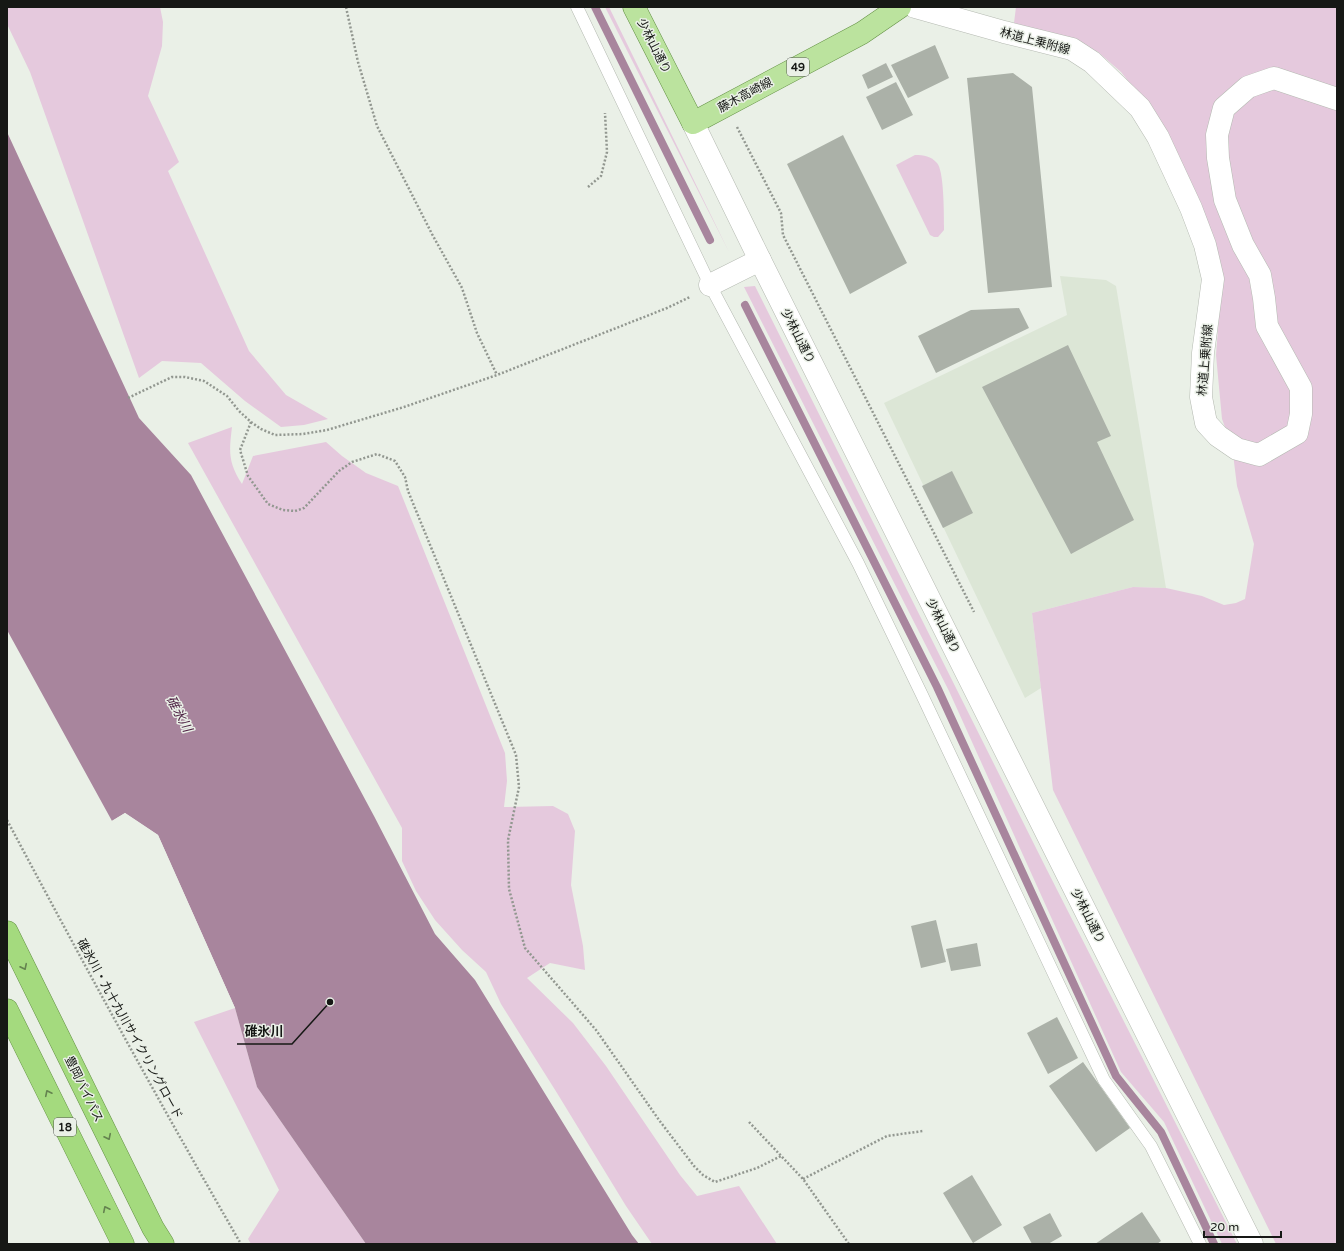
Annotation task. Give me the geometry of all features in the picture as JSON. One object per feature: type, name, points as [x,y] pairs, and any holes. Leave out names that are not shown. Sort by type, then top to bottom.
[{"type":"highway","name":"豊岡バイパス","points":[[7,932],[153,1228],[163,1244]]},
{"type":"highway","name":"18","points":[[7,1010],[123,1244]]},
{"type":"main road","name":"少林山通り","points":[[634,7],[693,123]]},
{"type":"main road","name":"藤木高崎線","points":[[693,123],[862,33],[900,7]]},
{"type":"street","name":"林道上乗附線","points":[[915,7],[1072,49],[1092,62],[1140,108],[1158,137],[1191,208],[1205,245],[1214,279],[1203,353],[1201,398],[1206,423],[1218,436],[1237,449],[1259,456],[1297,433],[1301,414],[1301,388],[1267,326],[1260,275],[1243,245],[1226,200],[1218,158],[1216,135],[1224,108],[1248,87],[1274,78],[1337,99]]},
{"type":"street","name":"少林山通り","points":[[693,123],[1252,1244]]},
{"type":"street","points":[[710,285],[760,260]]},
{"type":"lane","points":[[577,7],[710,285],[858,563],[926,702],[1104,1080],[1151,1146],[1200,1244]]},
{"type":"path","points":[[346,7],[358,62],[377,126],[432,234],[462,288],[477,333],[497,375]]},
{"type":"path","points":[[726,105],[781,213],[783,235],[974,612]]},
{"type":"path","points":[[588,187],[601,176],[607,152],[604,108]]},
{"type":"path","points":[[128,398],[172,377],[185,376],[204,381],[227,396],[251,422],[275,435],[303,434],[327,430],[404,407],[497,375],[667,308],[685,300],[710,285]]},
{"type":"path","points":[[251,422],[240,450],[248,476],[268,504],[283,510],[295,511],[304,508],[339,471],[352,462],[377,454],[395,461],[405,477],[408,491],[516,755],[519,787],[508,840],[509,889],[525,948],[596,1030],[659,1120],[703,1175],[715,1182],[757,1168],[781,1156]]},
{"type":"path","name":"碓氷川・九十九川サイクリングロード","points":[[7,820],[94,984],[187,1151],[241,1244]]},
{"type":"path","points":[[749,1122],[803,1179],[849,1244]]},
{"type":"path","points":[[803,1179],[887,1136],[924,1130]]},
{"type":"shaded area","points":[[7,7],[160,7],[163,22],[162,46],[148,96],[179,162],[168,171],[249,351],[286,395],[328,419],[304,425],[281,427],[245,401],[201,363],[162,361],[139,378],[30,72],[7,24]]},
{"type":"shaded area","points":[[605,7],[609,7],[729,252]]},
{"type":"shaded area","points":[[1016,7],[1337,7],[1337,1244],[1276,1244],[1053,790],[1032,613],[1133,587],[1166,588],[1202,596],[1224,605],[1236,603],[1245,599],[1254,544],[1237,486],[1232,446],[1222,419],[1216,355],[1222,277],[1198,206],[1168,132],[1121,72],[1098,52],[1074,41],[1014,23]]},
{"type":"shaded area","points":[[915,155],[930,157],[937,163],[941,174],[944,230],[938,237],[930,235],[896,165]]},
{"type":"shaded area","points":[[1060,276],[1106,280],[1116,286],[1166,588],[1133,587],[1032,613],[1041,688],[1025,698],[884,403],[1067,315]]},
{"type":"shaded area","points":[[755,286],[1047,870],[1237,1244],[1222,1244],[1164,1122],[1121,1072],[949,691],[744,287]]},
{"type":"shaded area","points":[[232,427],[230,450],[232,463],[242,484],[253,456],[326,442],[342,456],[366,473],[398,486],[505,753],[507,781],[504,807],[553,806],[568,814],[575,831],[571,885],[583,946],[585,970],[550,963],[527,978],[573,1023],[606,1066],[680,1175],[697,1196],[739,1186],[777,1244],[652,1244],[626,1206],[501,1004],[486,972],[462,950],[435,920],[416,891],[402,861],[402,828],[188,443]]},
{"type":"shaded area","points":[[235,1008],[257,1087],[366,1244],[251,1244],[248,1239],[279,1190],[194,1022]]},
{"type":"water","points":[[7,132],[139,418],[191,475],[374,816],[435,934],[475,980],[639,1244],[366,1244],[257,1087],[235,1008],[158,835],[125,813],[112,821],[7,630]]},
{"type":"pier","points":[[125,813],[158,835],[235,1008],[233,1008],[156,836],[125,815],[113,823],[110,822]]},
{"type":"building","points":[[935,45],[949,78],[908,98],[891,65]]},
{"type":"building","points":[[886,63],[893,77],[868,89],[862,75]]},
{"type":"building","points":[[1013,73],[1032,87],[1052,287],[988,293],[967,78]]},
{"type":"building","points":[[896,82],[913,115],[882,130],[866,97]]},
{"type":"building","points":[[843,135],[907,263],[850,294],[787,164]]},
{"type":"building","points":[[1019,308],[1029,328],[936,373],[918,336],[971,310]]},
{"type":"building","points":[[1068,345],[1111,436],[1097,442],[1134,520],[1071,554],[982,387]]},
{"type":"building","points":[[952,471],[973,513],[943,528],[922,486]]},
{"type":"building","points":[[936,920],[946,962],[921,968],[911,926]]},
{"type":"building","points":[[977,943],[981,966],[951,971],[946,949]]},
{"type":"building","points":[[1057,1017],[1078,1058],[1048,1074],[1027,1033]]},
{"type":"building","points":[[1083,1062],[1130,1128],[1096,1152],[1049,1086]]},
{"type":"building","points":[[972,1175],[1002,1225],[973,1243],[943,1193]]},
{"type":"building","points":[[1142,1212],[1161,1241],[1157,1244],[1095,1244]]},
{"type":"building","points":[[1050,1213],[1062,1236],[1048,1244],[1032,1244],[1023,1227]]},
{"type":"waterway","points":[[595,7],[710,240]]},
{"type":"waterway","points":[[745,305],[937,687],[1116,1076],[1161,1132],[1214,1244]]},
{"type":"place","name":"碓氷川","points":[[330,1002]]}]
